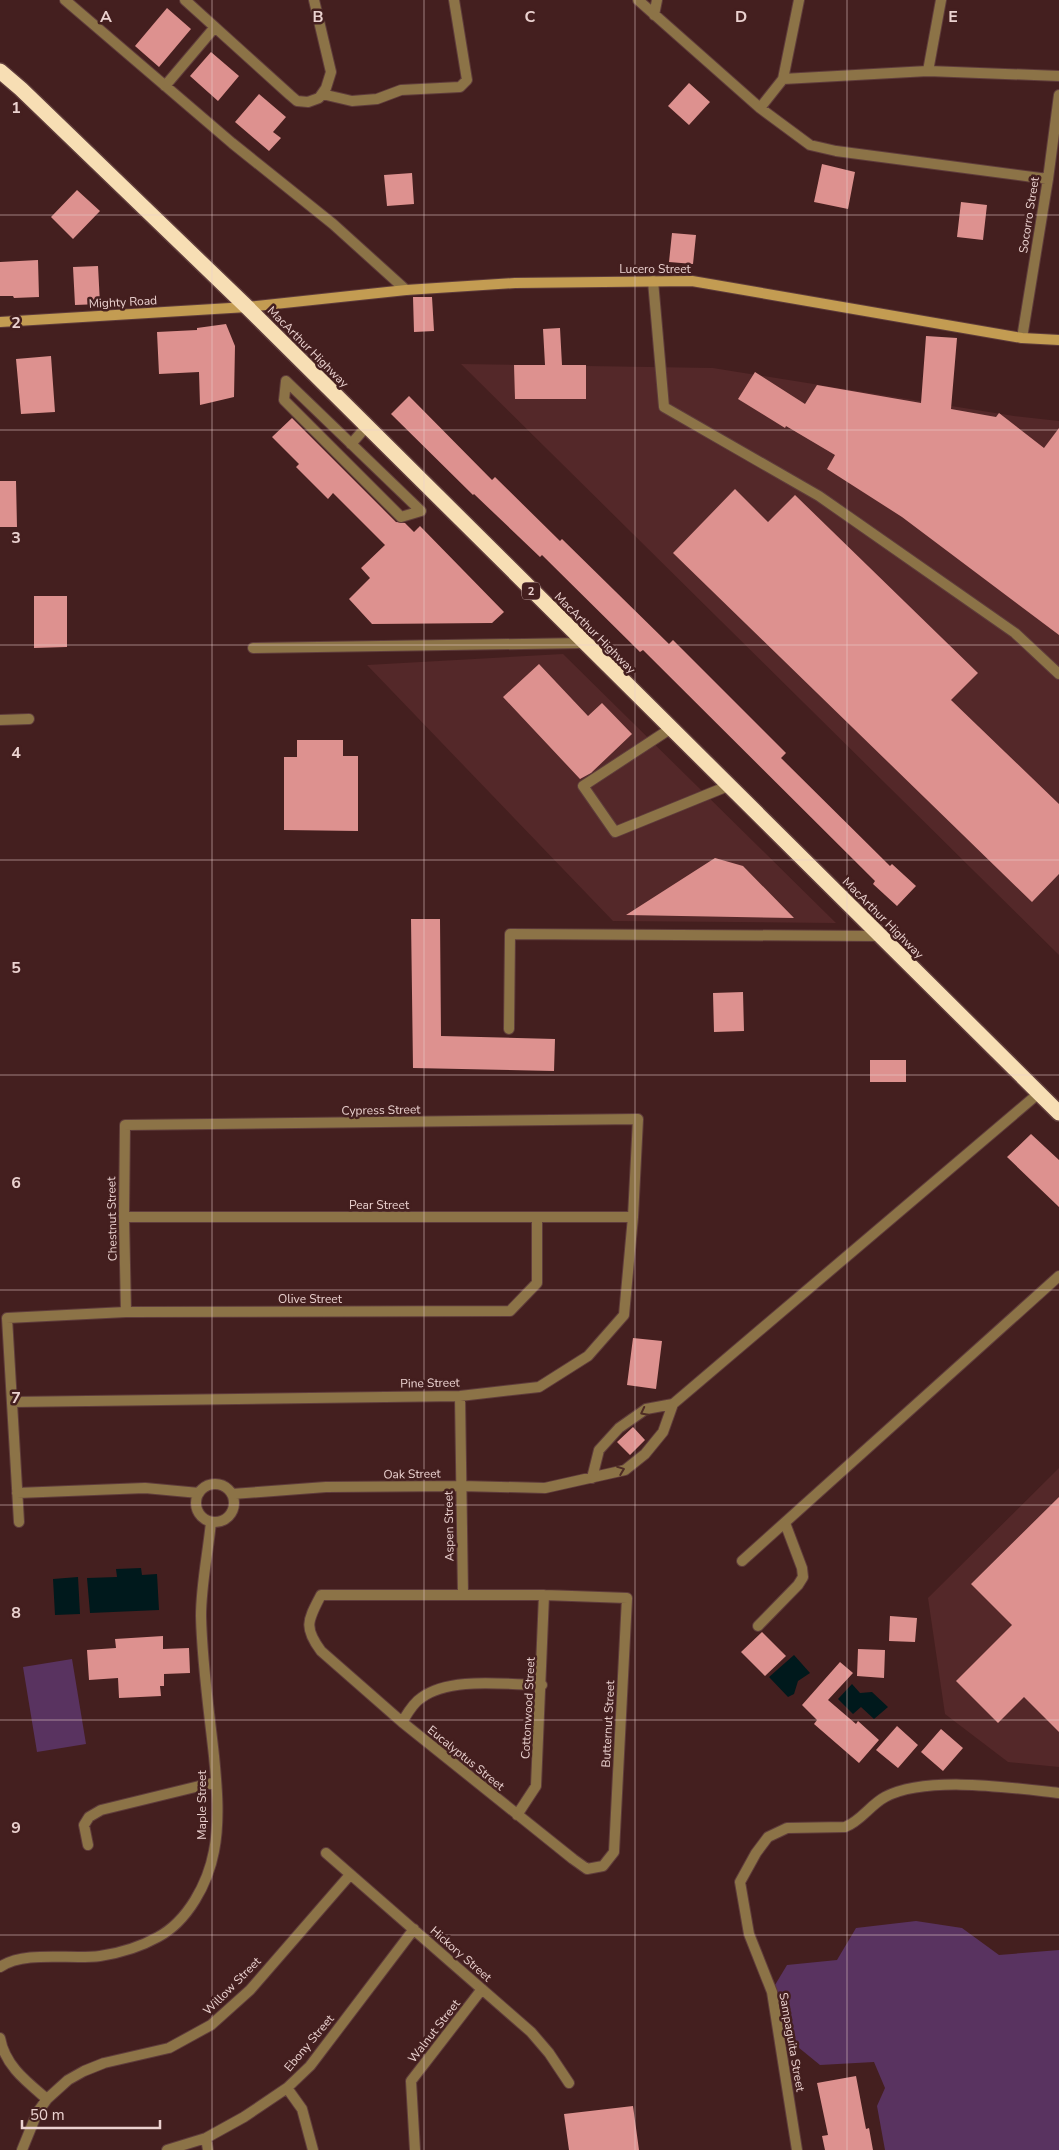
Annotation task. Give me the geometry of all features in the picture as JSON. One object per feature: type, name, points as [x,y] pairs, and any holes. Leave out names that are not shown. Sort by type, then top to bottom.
[{"type":"highway","name":"MacArthur Highway","points":[[0,71],[21,88],[247,307],[1059,1114]]},
{"type":"street","points":[[65,0],[165,86],[333,224],[406,290]]},
{"type":"street","points":[[185,0],[297,101],[308,102],[319,98],[326,88],[331,72],[314,0]]},
{"type":"street","points":[[322,94],[352,100],[368,100],[377,99],[401,90],[460,87],[467,80],[454,0]]},
{"type":"street","points":[[638,0],[760,108],[810,145],[846,152],[1048,179]]},
{"type":"street","points":[[654,15],[657,0]]},
{"type":"street","points":[[760,108],[783,79],[799,0]]},
{"type":"street","points":[[928,71],[941,0]]},
{"type":"street","points":[[165,86],[215,27]]},
{"type":"street","points":[[783,79],[928,71],[1059,76]]},
{"type":"street","name":"Socorro Street","points":[[1022,338],[1048,179],[1059,95]]},
{"type":"street","points":[[653,281],[664,407],[818,496],[1015,633],[1059,674]]},
{"type":"street","name":"Lucero Street","points":[[247,307],[406,290],[515,283],[692,281],[1022,338],[1059,340]]},
{"type":"street","name":"Mighty Road","points":[[0,322],[247,307]]},
{"type":"street","points":[[286,381],[351,444],[407,498],[421,511],[402,517],[284,400],[286,381]]},
{"type":"street","points":[[351,444],[367,426]]},
{"type":"street","points":[[253,648],[584,643]]},
{"type":"street","points":[[0,720],[29,719]]},
{"type":"street","points":[[670,729],[583,786],[615,832],[728,786]]},
{"type":"street","points":[[509,1029],[510,934],[879,936]]},
{"type":"street","points":[[592,1478],[599,1450],[619,1428],[646,1409],[673,1404],[1038,1093]]},
{"type":"street","name":"Cypress Street","points":[[125,1125],[638,1119]]},
{"type":"street","name":"Pine Street","points":[[12,1402],[460,1396],[539,1387],[588,1356],[624,1315],[633,1217],[638,1119]]},
{"type":"street","name":"Chestnut Street","points":[[125,1125],[126,1312]]},
{"type":"street","name":"Pear Street","points":[[124,1218],[633,1217]]},
{"type":"street","name":"Olive Street","points":[[12,1402],[7,1318],[126,1312],[510,1310],[537,1283],[537,1218]]},
{"type":"street","points":[[742,1562],[1059,1276]]},
{"type":"street","name":"Aspen Street","points":[[460,1396],[463,1595]]},
{"type":"street","points":[[12,1402],[19,1522]]},
{"type":"street","name":"Oak Street","points":[[232,1494],[326,1487],[461,1486],[545,1488],[624,1470],[645,1454],[663,1432],[673,1404]]},
{"type":"street","points":[[216,1484],[228,1489],[232,1494],[234,1508],[231,1514],[219,1522],[206,1520],[198,1511],[196,1505],[199,1493],[204,1488],[216,1484]]},
{"type":"street","points":[[17,1493],[145,1488],[199,1493]]},
{"type":"street","name":"Maple Street","points":[[0,1967],[8,1962],[23,1959],[99,1956],[129,1950],[158,1937],[178,1923],[196,1898],[207,1875],[214,1851],[217,1822],[216,1782],[201,1615],[211,1522]]},
{"type":"street","points":[[758,1626],[798,1586],[803,1578],[802,1568],[784,1523]]},
{"type":"street","name":"Eucalyptus Street","points":[[463,1595],[321,1595],[309,1618],[311,1638],[322,1651],[402,1722],[516,1815],[587,1868],[603,1866],[614,1852]]},
{"type":"street","points":[[463,1595],[544,1595]]},
{"type":"street","name":"Butternut Street","points":[[544,1595],[627,1598],[614,1852]]},
{"type":"street","name":"Cottonwood Street","points":[[516,1815],[536,1786],[542,1685],[544,1595]]},
{"type":"street","points":[[402,1722],[420,1698],[440,1689],[460,1684],[542,1685]]},
{"type":"street","points":[[88,1845],[84,1825],[89,1817],[101,1810],[216,1782]]},
{"type":"street","name":"Sampaguita Street","points":[[797,2150],[772,1992],[748,1934],[740,1882],[756,1853],[768,1837],[787,1828],[845,1827],[854,1824],[885,1798],[914,1787],[989,1785],[1059,1794]]},
{"type":"street","name":"Hickory Street","points":[[326,1853],[349,1876],[414,1929],[532,2032],[570,2084]]},
{"type":"street","name":"Willow Street","points":[[22,2150],[37,2113],[47,2099],[68,2080],[104,2063],[169,2048],[211,2025],[250,1990],[349,1876]]},
{"type":"street","name":"Ebony Street","points":[[168,2150],[206,2138],[244,2117],[286,2088],[310,2066],[414,1929]]},
{"type":"street","name":"Walnut Street","points":[[415,2150],[411,2081],[482,1989]]},
{"type":"street","points":[[0,2038],[8,2061],[20,2076],[47,2099]]},
{"type":"street","points":[[286,2088],[302,2109],[314,2150]]},
{"type":"street","points":[[206,2138],[208,2150]]},
{"type":"shaded area","points":[[461,364],[713,368],[1014,416],[1059,421],[1059,955]]},
{"type":"shaded area","points":[[563,654],[836,923],[613,921],[367,665]]},
{"type":"shaded area","points":[[1059,1468],[1059,1767],[1008,1762],[945,1714],[928,1598]]},
{"type":"shaded area","points":[[72,1659],[86,1744],[37,1752],[23,1667]]},
{"type":"shaded area","points":[[916,1921],[962,1928],[999,1955],[1059,1950],[1059,2150],[885,2150],[877,2106],[885,2088],[874,2062],[820,2065],[793,2043],[775,1985],[787,1965],[837,1960],[856,1928]]},
{"type":"water","points":[[141,1568],[142,1575],[157,1574],[159,1610],[90,1613],[87,1578],[117,1577],[116,1569]]},
{"type":"water","points":[[78,1577],[80,1614],[55,1615],[53,1579]]},
{"type":"water","points":[[794,1655],[810,1673],[798,1681],[794,1694],[788,1697],[769,1677]]},
{"type":"water","points":[[852,1684],[860,1693],[872,1692],[888,1707],[874,1719],[861,1707],[853,1714],[838,1699]]},
{"type":"building","points":[[167,8],[191,29],[159,67],[135,46]]},
{"type":"building","points":[[211,52],[239,76],[218,101],[190,76]]},
{"type":"building","points":[[689,83],[710,102],[689,125],[668,106]]},
{"type":"building","points":[[259,94],[286,117],[273,132],[281,138],[269,151],[235,122]]},
{"type":"building","points":[[822,164],[855,172],[848,209],[814,202]]},
{"type":"building","points":[[412,173],[414,204],[387,206],[384,175]]},
{"type":"building","points":[[77,190],[100,211],[73,239],[51,217]]},
{"type":"building","points":[[961,202],[987,205],[983,240],[957,237]]},
{"type":"building","points":[[672,233],[696,235],[693,264],[669,262]]},
{"type":"building","points":[[38,260],[39,297],[14,298],[13,296],[0,296],[0,262]]},
{"type":"building","points":[[98,266],[100,304],[75,305],[73,267]]},
{"type":"building","points":[[413,297],[432,297],[434,331],[414,332]]},
{"type":"building","points":[[226,324],[235,346],[234,397],[200,405],[199,372],[159,374],[157,332],[197,330],[197,328]]},
{"type":"building","points":[[560,328],[562,365],[586,365],[586,399],[515,399],[514,365],[545,365],[543,329]]},
{"type":"building","points":[[926,336],[957,338],[951,409],[996,417],[999,413],[1044,448],[1059,428],[1059,635],[902,517],[827,469],[835,455],[786,426],[785,428],[738,399],[755,372],[805,404],[817,385],[921,403]]},
{"type":"building","points":[[51,356],[55,412],[21,414],[16,359]]},
{"type":"building","points":[[409,396],[492,480],[495,477],[560,541],[562,539],[669,644],[673,640],[786,753],[781,758],[890,866],[892,864],[916,886],[897,906],[873,884],[875,881],[643,650],[640,652],[542,555],[540,557],[473,495],[391,414]]},
{"type":"building","points":[[292,418],[396,522],[405,523],[414,532],[420,526],[504,612],[492,623],[372,624],[349,599],[370,578],[361,568],[385,545],[333,493],[328,499],[296,467],[299,464],[272,437]]},
{"type":"building","points":[[0,481],[16,481],[17,527],[0,527]]},
{"type":"building","points":[[735,489],[768,522],[795,495],[978,673],[951,700],[1059,804],[1059,874],[1032,902],[673,553]]},
{"type":"building","points":[[34,596],[67,596],[67,647],[34,648]]},
{"type":"building","points":[[539,664],[588,716],[602,703],[632,734],[591,773],[580,779],[503,697]]},
{"type":"building","points":[[297,740],[343,740],[343,756],[358,756],[358,831],[284,830],[284,757],[297,757]]},
{"type":"building","points":[[715,858],[743,866],[794,918],[626,915]]},
{"type":"building","points":[[411,919],[440,919],[441,1036],[555,1039],[554,1071],[413,1068]]},
{"type":"building","points":[[743,992],[744,1031],[714,1032],[713,993]]},
{"type":"building","points":[[870,1060],[906,1060],[906,1082],[870,1082]]},
{"type":"building","points":[[1031,1134],[1059,1160],[1059,1207],[1007,1157]]},
{"type":"building","points":[[633,1338],[662,1341],[656,1389],[627,1385]]},
{"type":"building","points":[[633,1427],[645,1440],[630,1455],[617,1442]]},
{"type":"building","points":[[1059,1497],[1059,1732],[1024,1697],[998,1723],[956,1681],[1012,1625],[971,1584]]},
{"type":"building","points":[[890,1616],[917,1618],[915,1642],[889,1641]]},
{"type":"building","points":[[762,1632],[786,1656],[765,1676],[741,1652]]},
{"type":"building","points":[[163,1636],[163,1649],[189,1648],[190,1673],[164,1674],[164,1686],[160,1686],[161,1696],[119,1698],[118,1678],[89,1680],[87,1650],[116,1648],[115,1639]]},
{"type":"building","points":[[858,1649],[885,1650],[884,1678],[857,1676]]},
{"type":"building","points":[[840,1662],[853,1673],[828,1700],[856,1724],[858,1721],[879,1740],[859,1763],[814,1724],[817,1720],[802,1705]]},
{"type":"building","points":[[897,1726],[918,1745],[898,1768],[876,1750]]},
{"type":"building","points":[[941,1729],[963,1748],[943,1771],[921,1752]]},
{"type":"building","points":[[856,2076],[866,2129],[869,2128],[873,2150],[825,2150],[822,2136],[828,2135],[817,2083]]},
{"type":"building","points":[[633,2106],[639,2150],[569,2150],[564,2114]]}]
